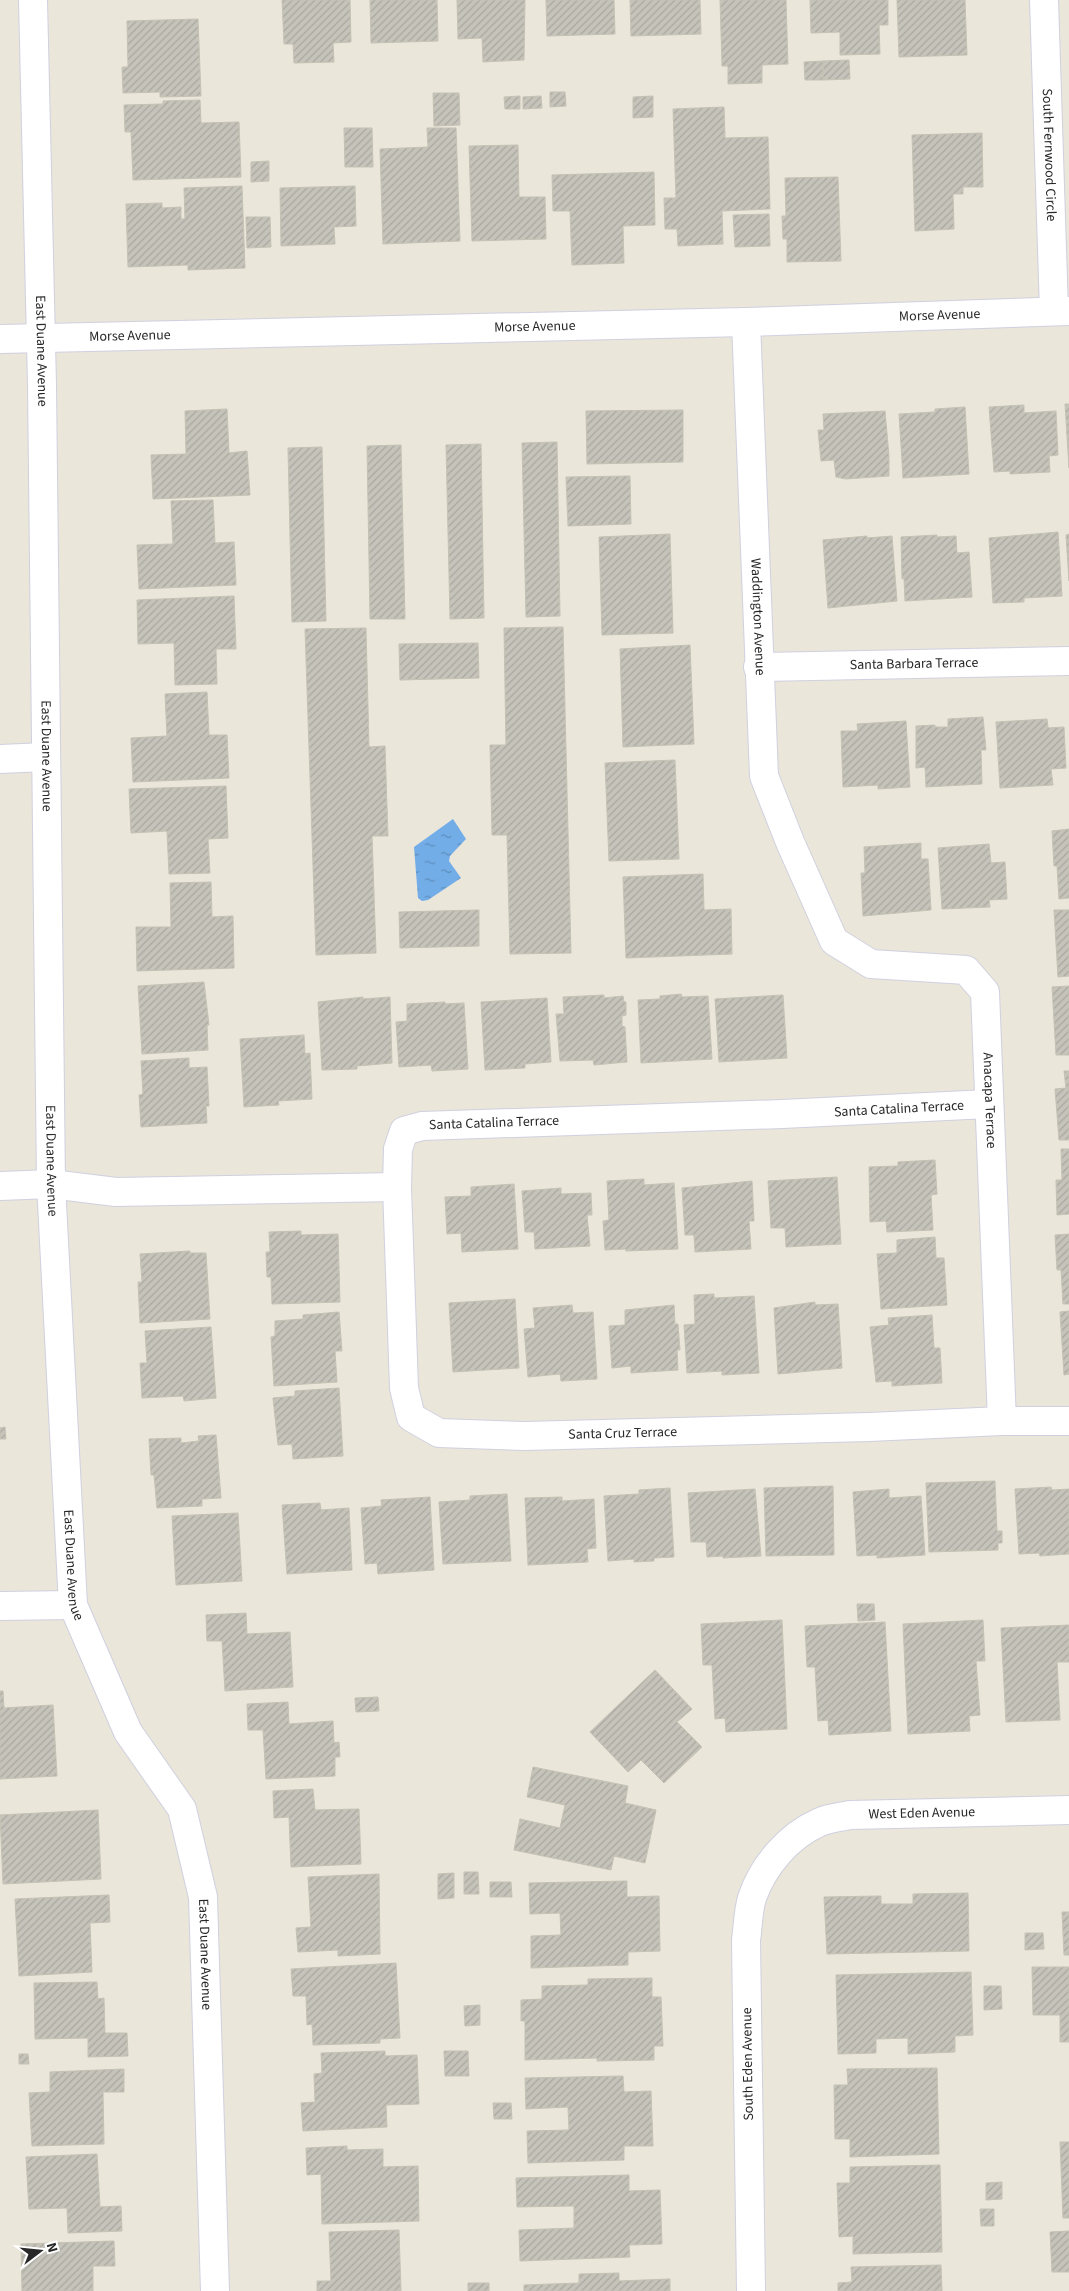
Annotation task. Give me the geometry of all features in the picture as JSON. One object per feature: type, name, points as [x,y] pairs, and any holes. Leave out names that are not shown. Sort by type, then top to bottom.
[{"type":"street","name":"East Duane Avenue","points":[[32,0],[40,338],[52,1184],[73,1605],[128,1732],[182,1809],[203,1897],[216,2291]]},
{"type":"street","name":"South Fernwood Circle","points":[[1044,0],[1062,311]]},
{"type":"street","name":"Morse Avenue","points":[[0,339],[746,322],[1062,311]]},
{"type":"street","name":"Waddington Avenue","points":[[746,322],[758,667],[764,776],[817,902]]},
{"type":"street","name":"Santa Barbara Terrace","points":[[758,667],[1069,661]]},
{"type":"street","points":[[0,758],[45,757]]},
{"type":"street","name":"Anacapa Terrace","points":[[817,902],[834,941],[871,964],[966,970],[985,992],[1002,1421]]},
{"type":"street","name":"Santa Catalina Terrace","points":[[397,1187],[398,1149],[404,1132],[422,1126],[782,1114],[988,1104]]},
{"type":"street","points":[[0,1186],[52,1184],[116,1192],[397,1187]]},
{"type":"street","name":"Santa Cruz Terrace","points":[[397,1187],[404,1388],[411,1417],[439,1433],[525,1436],[869,1427],[1002,1421],[1069,1421]]},
{"type":"street","points":[[0,1606],[73,1605]]},
{"type":"street","name":"West Eden Avenue","points":[[783,1848],[820,1822],[850,1815],[1069,1810]]},
{"type":"street","name":"South Eden Avenue","points":[[751,2291],[746,1940],[752,1899],[764,1870],[783,1848]]},
{"type":"water","points":[[453,819],[466,839],[450,856],[449,861],[461,878],[428,900],[422,901],[418,898],[414,847]]},
{"type":"building","points":[[282,0],[350,0],[351,42],[333,43],[334,62],[294,63],[293,44],[284,44]]},
{"type":"building","points":[[370,0],[437,0],[438,41],[371,43]]},
{"type":"building","points":[[457,0],[525,0],[524,60],[483,62],[482,38],[458,39]]},
{"type":"building","points":[[546,0],[614,0],[615,34],[547,36]]},
{"type":"building","points":[[630,0],[700,0],[701,34],[631,36]]},
{"type":"building","points":[[720,0],[786,0],[788,64],[762,65],[762,83],[728,84],[728,66],[722,66]]},
{"type":"building","points":[[810,0],[888,0],[888,25],[879,25],[880,54],[840,55],[840,32],[811,33]]},
{"type":"building","points":[[897,0],[965,0],[967,55],[899,57]]},
{"type":"building","points":[[198,19],[201,96],[160,97],[160,92],[123,93],[122,67],[128,67],[127,21]]},
{"type":"building","points":[[849,60],[850,79],[823,80],[823,61]]},
{"type":"building","points":[[823,61],[823,80],[805,80],[804,62]]},
{"type":"building","points":[[550,92],[565,92],[566,106],[550,107]]},
{"type":"building","points":[[433,93],[459,93],[460,125],[434,126]]},
{"type":"building","points":[[520,96],[520,109],[505,109],[504,97]]},
{"type":"building","points":[[541,96],[542,108],[523,109],[523,97]]},
{"type":"building","points":[[653,96],[653,117],[633,118],[633,97]]},
{"type":"building","points":[[200,100],[201,123],[239,122],[241,177],[133,180],[131,132],[125,132],[124,105],[163,104],[163,101]]},
{"type":"building","points":[[724,107],[725,138],[768,137],[770,209],[722,211],[723,244],[678,246],[677,229],[665,229],[664,198],[676,198],[673,109]]},
{"type":"building","points":[[344,128],[372,128],[373,167],[345,167]]},
{"type":"building","points":[[427,128],[456,128],[460,241],[383,244],[380,149],[428,147]]},
{"type":"building","points":[[982,133],[983,187],[963,187],[963,194],[953,194],[954,229],[915,231],[912,135]]},
{"type":"building","points":[[518,145],[519,197],[545,197],[546,239],[472,241],[469,146]]},
{"type":"building","points":[[269,161],[269,181],[251,182],[251,162]]},
{"type":"building","points":[[654,172],[655,225],[623,226],[624,263],[572,265],[570,211],[553,211],[552,175]]},
{"type":"building","points":[[838,177],[841,261],[787,262],[787,239],[783,239],[782,216],[786,216],[785,178]]},
{"type":"building","points":[[242,186],[245,268],[188,270],[188,265],[128,267],[126,204],[162,203],[162,208],[181,207],[181,219],[185,219],[184,188]]},
{"type":"building","points":[[355,186],[356,226],[334,227],[335,244],[281,246],[280,188]]},
{"type":"building","points":[[769,214],[770,246],[735,247],[733,215]]},
{"type":"building","points":[[246,217],[270,217],[271,247],[247,248]]},
{"type":"building","points":[[1065,404],[1069,404],[1069,468]]},
{"type":"building","points":[[1024,405],[1024,413],[1056,411],[1058,455],[1049,456],[1050,472],[1010,474],[1010,471],[994,472],[989,407]]},
{"type":"building","points":[[965,407],[969,474],[903,478],[899,414],[935,412],[935,409]]},
{"type":"building","points":[[227,409],[229,453],[247,451],[250,495],[153,499],[151,455],[186,454],[185,411]]},
{"type":"building","points":[[683,410],[683,462],[587,464],[586,411]]},
{"type":"building","points":[[885,411],[889,476],[846,479],[836,477],[834,460],[821,461],[818,430],[824,430],[823,414]]},
{"type":"building","points":[[557,442],[560,616],[526,617],[522,443]]},
{"type":"building","points":[[481,444],[484,618],[450,619],[446,445]]},
{"type":"building","points":[[401,445],[405,619],[370,619],[367,446]]},
{"type":"building","points":[[322,447],[326,621],[292,622],[288,448]]},
{"type":"building","points":[[630,476],[631,524],[568,526],[566,477]]},
{"type":"building","points":[[213,500],[215,543],[234,542],[236,585],[139,589],[137,545],[173,544],[171,501]]},
{"type":"building","points":[[1058,532],[1062,596],[1024,598],[1024,602],[993,603],[989,538]]},
{"type":"building","points":[[670,534],[673,633],[602,635],[599,537]]},
{"type":"building","points":[[1069,534],[1069,581],[1066,535]]},
{"type":"building","points":[[937,535],[937,537],[956,536],[957,553],[969,552],[972,597],[905,601],[904,578],[902,579],[901,537]]},
{"type":"building","points":[[867,536],[867,538],[892,536],[897,601],[828,608],[823,540]]},
{"type":"building","points":[[234,596],[236,649],[216,649],[217,684],[175,685],[174,643],[138,644],[137,600]]},
{"type":"building","points":[[563,627],[571,953],[510,954],[507,835],[492,835],[490,745],[506,745],[504,628]]},
{"type":"building","points":[[366,628],[369,747],[385,746],[388,836],[372,836],[376,953],[316,955],[305,629]]},
{"type":"building","points":[[478,643],[479,678],[400,680],[399,644]]},
{"type":"building","points":[[690,645],[694,744],[623,747],[620,649]]},
{"type":"building","points":[[207,692],[209,735],[227,735],[229,778],[133,782],[131,738],[167,736],[165,694]]},
{"type":"building","points":[[983,717],[986,750],[981,750],[982,784],[926,787],[925,767],[916,768],[916,726],[935,725],[935,727],[948,727],[948,719]]},
{"type":"building","points":[[1047,719],[1048,728],[1064,727],[1066,768],[1051,769],[1053,785],[1000,788],[996,722]]},
{"type":"building","points":[[906,721],[910,787],[878,789],[878,785],[843,787],[841,731],[858,731],[857,724]]},
{"type":"building","points":[[675,760],[679,859],[609,861],[605,763]]},
{"type":"building","points":[[226,786],[228,838],[208,839],[210,873],[169,874],[167,831],[131,833],[129,789]]},
{"type":"building","points":[[1069,829],[1069,898],[1059,899],[1057,866],[1054,866],[1052,831]]},
{"type":"building","points":[[921,843],[921,859],[928,859],[931,910],[863,916],[861,873],[865,873],[864,847]]},
{"type":"building","points":[[989,844],[991,863],[1005,862],[1007,899],[989,900],[990,907],[942,909],[938,848]]},
{"type":"building","points":[[703,874],[704,910],[731,909],[732,954],[626,958],[623,877]]},
{"type":"building","points":[[211,882],[212,917],[233,916],[234,968],[137,971],[136,927],[171,927],[170,883]]},
{"type":"building","points":[[479,910],[479,946],[400,948],[399,912]]},
{"type":"building","points":[[1054,910],[1069,910],[1069,976],[1058,977]]},
{"type":"building","points":[[204,982],[209,1025],[207,1025],[208,1050],[142,1054],[138,986]]},
{"type":"building","points":[[1069,986],[1069,1055],[1056,1055],[1052,987]]},
{"type":"building","points":[[681,994],[682,997],[708,996],[712,1059],[641,1063],[638,1000],[660,999],[660,996]]},
{"type":"building","points":[[604,995],[604,998],[623,996],[624,1002],[626,1002],[626,1015],[622,1016],[622,1026],[625,1027],[627,1062],[594,1065],[593,1060],[560,1061],[556,1014],[564,1014],[563,997]]},
{"type":"building","points":[[783,995],[787,1058],[719,1062],[715,999]]},
{"type":"building","points":[[363,997],[363,999],[390,997],[392,1063],[357,1066],[357,1069],[322,1070],[318,1002]]},
{"type":"building","points":[[547,998],[551,1062],[525,1064],[525,1068],[485,1070],[481,1002]]},
{"type":"building","points":[[445,1002],[445,1004],[464,1003],[468,1069],[432,1071],[431,1065],[399,1067],[396,1022],[407,1021],[407,1004]]},
{"type":"building","points":[[304,1035],[305,1054],[310,1053],[312,1099],[278,1101],[279,1105],[244,1107],[240,1039]]},
{"type":"building","points":[[189,1058],[189,1068],[207,1067],[209,1106],[206,1106],[207,1123],[141,1127],[139,1095],[143,1094],[141,1061]]},
{"type":"building","points":[[1064,1071],[1069,1071],[1069,1140],[1059,1140],[1055,1089],[1066,1088]]},
{"type":"building","points":[[1061,1149],[1069,1149],[1069,1214],[1057,1215],[1056,1180],[1062,1180]]},
{"type":"building","points":[[935,1160],[937,1194],[931,1195],[933,1230],[887,1232],[886,1221],[870,1222],[869,1167],[898,1166],[898,1162]]},
{"type":"building","points":[[837,1177],[841,1244],[786,1247],[785,1228],[771,1228],[768,1181]]},
{"type":"building","points":[[644,1179],[644,1185],[674,1183],[678,1249],[605,1250],[603,1221],[609,1220],[607,1181]]},
{"type":"building","points":[[752,1181],[754,1221],[749,1221],[751,1249],[695,1252],[694,1235],[685,1235],[682,1188]]},
{"type":"building","points":[[514,1184],[518,1249],[462,1252],[461,1233],[447,1234],[445,1197],[471,1196],[471,1187]]},
{"type":"building","points":[[561,1188],[561,1194],[591,1193],[592,1215],[587,1215],[590,1246],[535,1249],[534,1232],[525,1232],[522,1191]]},
{"type":"building","points":[[301,1231],[301,1235],[338,1234],[340,1302],[272,1304],[271,1277],[267,1277],[266,1252],[270,1252],[269,1232]]},
{"type":"building","points":[[1069,1234],[1069,1304],[1063,1304],[1061,1270],[1057,1270],[1055,1235]]},
{"type":"building","points":[[935,1237],[936,1258],[944,1258],[947,1305],[881,1309],[877,1254],[897,1253],[897,1240]]},
{"type":"building","points":[[190,1251],[190,1253],[206,1253],[210,1319],[140,1323],[138,1282],[142,1282],[140,1254]]},
{"type":"building","points":[[714,1294],[714,1298],[754,1296],[759,1373],[722,1375],[722,1371],[687,1373],[684,1325],[695,1324],[694,1295]]},
{"type":"building","points":[[515,1299],[519,1368],[453,1372],[449,1303]]},
{"type":"building","points":[[815,1302],[815,1305],[838,1304],[842,1368],[778,1374],[774,1308]]},
{"type":"building","points":[[572,1305],[573,1313],[593,1312],[597,1379],[561,1381],[560,1374],[528,1377],[524,1329],[535,1328],[533,1308]]},
{"type":"building","points":[[674,1305],[675,1324],[678,1324],[680,1350],[677,1350],[678,1370],[631,1373],[631,1366],[612,1368],[609,1326],[625,1325],[625,1310]]},
{"type":"building","points":[[1069,1311],[1069,1374],[1064,1375],[1060,1312]]},
{"type":"building","points":[[339,1312],[342,1351],[335,1351],[337,1382],[274,1386],[271,1337],[275,1336],[275,1321],[303,1319],[303,1315]]},
{"type":"building","points":[[932,1315],[934,1348],[940,1348],[942,1383],[892,1386],[892,1381],[876,1382],[870,1327],[889,1325],[888,1318]]},
{"type":"building","points":[[211,1327],[216,1398],[184,1401],[183,1396],[142,1398],[140,1363],[147,1363],[145,1331]]},
{"type":"building","points":[[339,1388],[343,1456],[293,1459],[292,1444],[278,1445],[273,1398],[295,1396],[295,1391]]},
{"type":"building","points":[[5,1427],[6,1439],[0,1439],[0,1428]]},
{"type":"building","points":[[216,1435],[221,1498],[202,1499],[202,1506],[157,1508],[154,1475],[151,1475],[149,1439],[181,1438],[181,1443],[199,1441],[198,1436]]},
{"type":"building","points":[[995,1481],[997,1531],[1002,1531],[1002,1543],[998,1543],[998,1550],[929,1552],[926,1483]]},
{"type":"building","points":[[833,1486],[834,1555],[766,1556],[764,1488]]},
{"type":"building","points":[[1051,1487],[1052,1490],[1069,1489],[1069,1554],[1040,1556],[1039,1553],[1019,1554],[1015,1489]]},
{"type":"building","points":[[670,1488],[674,1557],[654,1558],[654,1561],[634,1562],[634,1559],[608,1561],[604,1496],[639,1494],[639,1490]]},
{"type":"building","points":[[755,1489],[761,1556],[707,1557],[706,1542],[691,1542],[688,1493]]},
{"type":"building","points":[[889,1489],[889,1498],[921,1496],[925,1555],[877,1558],[877,1555],[857,1556],[853,1492]]},
{"type":"building","points":[[507,1494],[511,1561],[443,1564],[439,1502],[470,1500],[470,1496]]},
{"type":"building","points":[[430,1497],[434,1570],[378,1574],[377,1563],[365,1564],[361,1508],[382,1506],[381,1500]]},
{"type":"building","points":[[562,1497],[562,1501],[594,1499],[596,1548],[587,1549],[588,1562],[528,1565],[525,1498]]},
{"type":"building","points":[[320,1503],[321,1510],[349,1508],[352,1570],[287,1574],[282,1505]]},
{"type":"building","points":[[238,1513],[242,1581],[176,1585],[172,1516]]},
{"type":"building","points":[[857,1604],[874,1604],[875,1620],[858,1621]]},
{"type":"building","points":[[246,1613],[247,1634],[290,1632],[293,1687],[225,1691],[222,1641],[207,1641],[206,1615]]},
{"type":"building","points":[[782,1620],[787,1729],[726,1732],[725,1718],[715,1719],[712,1665],[703,1665],[701,1624]]},
{"type":"building","points":[[983,1620],[985,1661],[976,1661],[980,1715],[969,1716],[970,1731],[908,1734],[903,1624]]},
{"type":"building","points":[[885,1622],[891,1731],[829,1735],[828,1720],[818,1721],[815,1667],[807,1667],[805,1626]]},
{"type":"building","points":[[1069,1625],[1069,1662],[1057,1662],[1060,1720],[1006,1722],[1001,1628]]},
{"type":"building","points":[[655,1670],[692,1709],[677,1722],[702,1747],[664,1783],[641,1760],[628,1772],[590,1732]]},
{"type":"building","points":[[0,1691],[3,1691],[4,1708],[53,1705],[57,1776],[0,1779]]},
{"type":"building","points":[[378,1697],[379,1711],[356,1712],[355,1698]]},
{"type":"building","points":[[288,1702],[289,1724],[333,1721],[334,1743],[339,1742],[340,1757],[335,1757],[335,1776],[266,1779],[263,1730],[248,1730],[247,1704]]},
{"type":"building","points":[[533,1767],[628,1786],[625,1803],[656,1810],[645,1863],[614,1856],[611,1870],[514,1850],[520,1819],[560,1828],[565,1805],[527,1797]]},
{"type":"building","points":[[313,1789],[315,1810],[359,1809],[361,1864],[291,1867],[289,1817],[274,1818],[273,1791]]},
{"type":"building","points":[[98,1810],[101,1879],[3,1884],[0,1815]]},
{"type":"building","points":[[464,1872],[478,1872],[479,1894],[464,1894]]},
{"type":"building","points":[[454,1873],[454,1898],[438,1899],[438,1874]]},
{"type":"building","points":[[379,1874],[380,1954],[338,1956],[338,1950],[298,1952],[296,1928],[311,1927],[308,1877]]},
{"type":"building","points":[[627,1881],[627,1897],[659,1896],[660,1951],[628,1952],[628,1965],[531,1968],[531,1936],[561,1935],[560,1913],[530,1914],[529,1883]]},
{"type":"building","points":[[490,1882],[511,1882],[512,1897],[490,1897]]},
{"type":"building","points":[[968,1893],[969,1951],[827,1954],[824,1897],[881,1896],[881,1904],[913,1904],[913,1894]]},
{"type":"building","points":[[109,1895],[110,1922],[90,1923],[92,1972],[19,1976],[15,1899]]},
{"type":"building","points":[[1062,1912],[1069,1912],[1069,1955],[1064,1955]]},
{"type":"building","points":[[1025,1933],[1043,1933],[1044,1949],[1025,1950]]},
{"type":"building","points":[[396,1963],[400,2038],[380,2039],[380,2043],[313,2045],[312,2024],[307,2025],[306,1996],[293,1996],[291,1969]]},
{"type":"building","points":[[1032,1967],[1069,1967],[1069,2042],[1060,2042],[1060,2015],[1033,2015]]},
{"type":"building","points":[[971,1972],[973,2035],[955,2036],[955,2052],[908,2054],[908,2038],[876,2039],[876,2053],[838,2054],[836,1975]]},
{"type":"building","points":[[652,1978],[652,1997],[661,1997],[663,2046],[654,2046],[654,2060],[597,2061],[597,2058],[525,2060],[525,2021],[521,2021],[521,2000],[542,1999],[542,1986],[588,1985],[588,1979]]},
{"type":"building","points":[[97,1982],[98,1999],[104,1998],[105,2033],[127,2033],[128,2056],[88,2057],[88,2038],[35,2039],[34,1983]]},
{"type":"building","points":[[984,1986],[1001,1986],[1002,2009],[984,2010]]},
{"type":"building","points":[[480,2005],[480,2025],[465,2026],[464,2006]]},
{"type":"building","points":[[385,2051],[385,2056],[417,2055],[419,2104],[386,2105],[387,2127],[303,2131],[301,2103],[315,2102],[314,2074],[322,2073],[321,2053]]},
{"type":"building","points":[[444,2051],[468,2051],[469,2076],[445,2076]]},
{"type":"building","points":[[19,2054],[28,2054],[29,2064],[19,2064]]},
{"type":"building","points":[[937,2068],[939,2154],[850,2157],[850,2139],[835,2139],[834,2085],[848,2085],[847,2069]]},
{"type":"building","points":[[124,2069],[124,2092],[103,2092],[104,2144],[32,2146],[29,2093],[50,2092],[50,2072]]},
{"type":"building","points":[[623,2076],[624,2092],[651,2091],[653,2146],[624,2146],[624,2160],[528,2163],[527,2131],[569,2130],[568,2107],[526,2109],[525,2078]]},
{"type":"building","points":[[493,2103],[511,2103],[512,2119],[494,2119]]},
{"type":"building","points":[[1060,2142],[1069,2142],[1069,2218],[1063,2218]]},
{"type":"building","points":[[347,2146],[347,2150],[383,2149],[383,2167],[418,2166],[419,2221],[322,2224],[321,2174],[307,2175],[306,2148]]},
{"type":"building","points":[[97,2154],[100,2207],[121,2206],[122,2231],[68,2233],[67,2208],[29,2209],[26,2157]]},
{"type":"building","points":[[940,2165],[942,2252],[853,2254],[853,2236],[839,2237],[837,2183],[850,2183],[850,2167]]},
{"type":"building","points":[[629,2175],[629,2191],[660,2190],[662,2244],[629,2245],[630,2257],[520,2261],[519,2230],[574,2228],[574,2206],[517,2207],[516,2178]]},
{"type":"building","points":[[1002,2182],[1002,2199],[986,2200],[986,2183]]},
{"type":"building","points":[[980,2209],[994,2209],[994,2226],[981,2226]]},
{"type":"building","points":[[399,2230],[401,2291],[317,2291],[317,2281],[331,2281],[329,2232]]},
{"type":"building","points":[[1069,2231],[1069,2272],[1052,2272],[1050,2232]]},
{"type":"building","points":[[114,2241],[115,2266],[93,2266],[93,2291],[22,2291],[21,2244]]},
{"type":"building","points":[[941,2265],[942,2291],[838,2291],[838,2283],[852,2282],[851,2267]]},
{"type":"building","points":[[619,2273],[619,2281],[670,2279],[670,2291],[524,2291],[524,2285],[579,2283],[579,2274]]},
{"type":"building","points":[[468,2283],[489,2283],[489,2291],[468,2291]]}]
